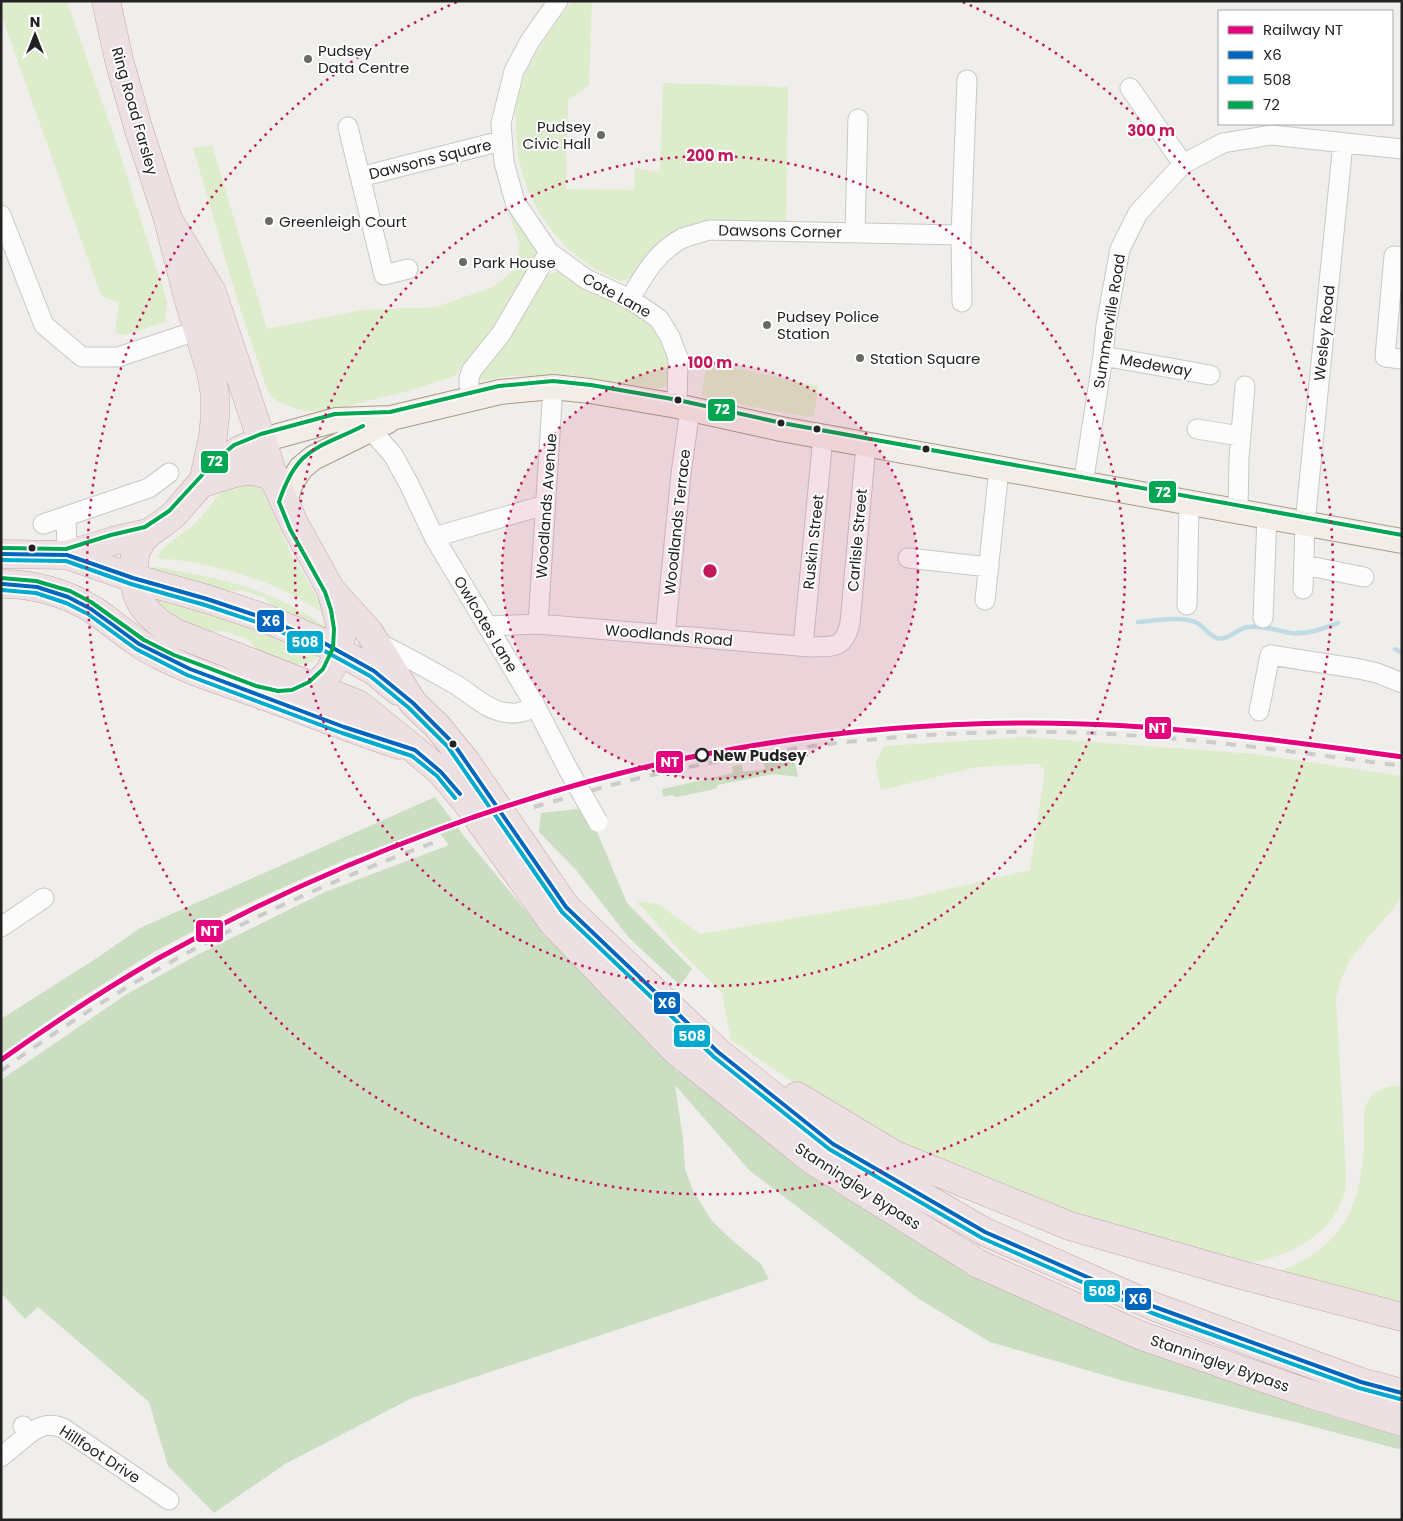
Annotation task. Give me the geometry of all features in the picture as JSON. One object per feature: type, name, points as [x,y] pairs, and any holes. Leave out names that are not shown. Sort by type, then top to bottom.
[{"type":"highway","name":"Ring Road Farsley","points":[[106,1],[124,79],[168,219],[212,292],[210,327]]},
{"type":"highway","points":[[210,327],[263,440],[280,491],[295,525],[332,590],[340,624],[341,638],[339,651],[329,672],[314,686],[302,693],[287,697],[263,696]]},
{"type":"highway","points":[[202,483],[213,436],[214,395],[211,372],[210,327]]},
{"type":"highway","points":[[133,578],[134,560],[137,550],[141,541],[148,533],[173,516],[202,483],[238,450],[263,440]]},
{"type":"highway","points":[[202,483],[248,470],[267,474],[280,491]]},
{"type":"highway","points":[[1,554],[67,555],[148,533]]},
{"type":"highway","points":[[67,555],[133,578],[207,599],[264,618],[324,643],[374,671],[413,703]]},
{"type":"highway","name":"Stanningley Bypass","points":[[133,578],[135,591],[142,606],[163,626],[176,633],[358,704],[415,750],[440,772],[467,803],[553,923],[667,1041],[812,1160],[979,1264],[1015,1280],[1142,1336],[1308,1393],[1402,1422]]},
{"type":"highway","points":[[1,584],[37,587],[68,597],[91,609],[139,644],[190,669],[344,727],[415,750]]},
{"type":"highway","name":"Stanningley Bypass","points":[[332,590],[369,632],[413,703],[458,750],[566,907],[718,1052],[833,1144],[985,1232],[1155,1307],[1361,1382],[1402,1393]]},
{"type":"highway","points":[[652,988],[770,1080],[895,1155],[1070,1226],[1234,1273],[1402,1317]]},
{"type":"main road","points":[[280,491],[290,486],[301,468],[313,458],[381,424],[500,392],[553,387],[590,390],[866,445],[1402,541]]},
{"type":"main road","points":[[263,440],[336,420],[381,424]]},
{"type":"street","name":"Cote Lane","points":[[558,1],[530,41],[514,71],[501,123],[504,162],[516,202],[549,252],[586,279],[630,299],[660,319],[670,337],[678,358],[683,408]]},
{"type":"street","points":[[962,302],[961,235],[967,80]]},
{"type":"street","points":[[1130,88],[1183,164]]},
{"type":"street","points":[[855,232],[858,120]]},
{"type":"street","name":"Dawsons Square","points":[[348,127],[384,275],[408,269]]},
{"type":"street","name":"Summerville Road","points":[[1083,484],[1106,325],[1120,249],[1138,213],[1183,164],[1223,143],[1271,135],[1402,149]]},
{"type":"street","name":"Dawsons Square","points":[[360,177],[501,141]]},
{"type":"street","name":"Wesley Road","points":[[1302,588],[1305,523],[1343,143]]},
{"type":"street","points":[[1,215],[44,325],[82,356],[118,356],[210,327]]},
{"type":"street","name":"Dawsons Corner","points":[[630,299],[644,273],[662,252],[683,238],[709,230],[961,235]]},
{"type":"street","points":[[473,398],[469,384],[472,370],[501,334],[549,252]]},
{"type":"street","points":[[1402,257],[1394,256],[1385,357],[1402,359]]},
{"type":"street","name":"Medeway","points":[[1103,356],[1210,375]]},
{"type":"street","points":[[1238,511],[1240,436],[1245,386]]},
{"type":"street","name":"Woodlands Avenue","points":[[538,624],[553,387]]},
{"type":"street","name":"Woodlands Terrace","points":[[665,635],[681,474],[683,408]]},
{"type":"street","name":"Owlcotes Lane","points":[[381,424],[393,455],[434,536],[536,707],[598,822]]},
{"type":"street","points":[[1197,429],[1240,436]]},
{"type":"street","name":"Ruskin Street","points":[[803,646],[823,437]]},
{"type":"street","name":"Carlisle Street","points":[[847,636],[866,445]]},
{"type":"street","points":[[985,600],[999,469]]},
{"type":"street","points":[[42,524],[149,488],[169,473]]},
{"type":"street","points":[[1187,605],[1189,503]]},
{"type":"street","points":[[434,536],[545,505]]},
{"type":"street","points":[[66,516],[67,555]]},
{"type":"street","points":[[1263,618],[1267,516]]},
{"type":"street","points":[[908,558],[989,567]]},
{"type":"street","points":[[1304,565],[1364,577]]},
{"type":"street","name":"Woodlands Road","points":[[487,626],[538,624],[803,646],[836,646],[847,636]]},
{"type":"street","points":[[374,641],[418,662],[457,685],[483,704],[497,710],[510,713],[524,712],[536,707]]},
{"type":"street","points":[[1259,710],[1270,655],[1360,669],[1377,673],[1402,683]]},
{"type":"street","points":[[1,927],[44,898]]},
{"type":"street","name":"Hillfoot Drive","points":[[1,1457],[26,1430],[54,1424],[63,1428],[169,1500]]},
{"type":"green space","points":[[1,1],[67,1],[118,148],[167,302],[165,322],[124,335],[115,333],[119,303],[101,296],[1,14]]},
{"type":"green space","points":[[572,1],[592,1],[589,85],[568,100],[566,189],[634,190],[635,168],[660,172],[663,83],[788,87],[786,221],[709,222],[638,268],[630,278],[622,281],[587,264],[557,237],[538,210],[524,180],[517,146],[516,111],[520,88],[532,61],[547,35]]},
{"type":"green space","points":[[212,145],[267,329],[362,310],[436,307],[493,287],[516,268],[520,245],[495,171],[515,218],[534,244],[538,258],[476,353],[454,376],[412,390],[324,412],[290,407],[273,398],[268,392],[233,286],[193,148]]},
{"type":"green space","points":[[560,271],[636,310],[660,333],[672,361],[670,383],[661,388],[653,388],[571,375],[512,376],[482,381],[480,379],[480,375],[539,285],[547,275]]},
{"type":"green space","points":[[707,362],[818,386],[814,416],[807,417],[706,398],[702,391]]},
{"type":"green space","points":[[241,480],[260,487],[263,491],[292,556],[322,605],[327,617],[291,594],[246,576],[199,564],[156,558],[165,546],[190,528],[201,517],[224,489]]},
{"type":"green space","points":[[153,566],[245,586],[303,613],[329,628],[329,631],[276,610],[265,598],[241,590],[225,592],[152,570]]},
{"type":"green space","points":[[155,598],[238,621],[321,655],[311,662],[294,665],[259,652],[249,640],[225,631],[210,632],[176,619],[160,606]]},
{"type":"green space","points":[[1024,737],[1256,754],[1402,776],[1402,898],[1351,958],[1341,979],[1336,998],[1346,1171],[1345,1192],[1338,1209],[1329,1222],[1318,1233],[1293,1250],[1278,1256],[1248,1263],[1076,1214],[928,1156],[834,1110],[731,1040],[722,993],[680,951],[637,901],[658,904],[700,934],[903,900],[1030,870],[1045,770],[1038,764],[977,767],[881,790],[875,764],[884,746]]},
{"type":"green space","points":[[790,756],[794,757],[798,777],[773,774],[718,785],[715,789],[677,797],[671,795],[663,797],[662,789],[733,773],[732,766],[742,764],[743,772],[765,769],[764,761]]},
{"type":"green space","points":[[435,797],[467,840],[541,929],[678,1072],[683,1065],[823,1176],[895,1228],[979,1278],[1080,1322],[1217,1373],[1402,1432],[1402,1450],[1124,1381],[990,1342],[919,1299],[750,1171],[675,1085],[683,1139],[685,1169],[693,1191],[712,1221],[761,1264],[769,1279],[412,1398],[285,1464],[214,1513],[168,1466],[149,1402],[38,1307],[25,1319],[1,1293],[1,1080],[127,994],[197,955],[325,892],[449,845],[435,827],[347,859],[232,911],[154,952],[81,998],[1,1054],[1,1019],[97,958],[140,928]]},
{"type":"green space","points":[[587,808],[627,903],[692,969],[680,985],[629,938],[576,870],[539,832],[541,813]]},
{"type":"green space","points":[[1391,1086],[1402,1086],[1402,1302],[1280,1271],[1301,1262],[1318,1251],[1332,1239],[1343,1224],[1351,1209],[1357,1191],[1364,1148],[1364,1116],[1366,1106],[1376,1092]]},
{"type":"waterway","points":[[1138,622],[1169,619],[1193,621],[1217,638],[1225,638],[1248,627],[1264,627],[1290,633],[1302,633],[1338,623]]},
{"type":"waterway","points":[[1395,649],[1402,653]]},
{"type":"railway","points":[[534,807],[646,777],[759,754],[857,741],[956,733],[1055,732],[1142,736],[1229,744],[1402,766]]},
{"type":"railway","points":[[1,1071],[105,1001],[213,939],[325,886],[441,840]]},
{"type":"rail line","name":"NT","points":[[1,1060],[39,1033],[157,959],[224,923],[294,889],[439,829],[514,804],[664,763],[739,748],[812,737],[922,726],[996,723],[1079,724],[1172,729],[1402,757]]},
{"type":"transit line","name":"72","points":[[1,548],[66,549],[145,527],[169,511],[215,461],[234,445],[261,434],[335,414],[390,412],[499,386],[553,381],[591,385],[678,400],[782,423],[1402,535]]},
{"type":"transit line","name":"72","points":[[1,578],[36,581],[70,591],[91,602],[144,640],[174,655],[256,686],[278,691],[292,690],[309,682],[323,669],[333,648],[334,629],[331,610],[325,592],[290,529],[279,502],[293,470],[301,460],[310,452],[363,426]]},
{"type":"transit line","name":"X6","points":[[1,554],[67,555],[133,578],[207,599],[264,618],[324,643],[374,671],[413,703],[453,743],[566,907],[718,1052],[833,1144],[985,1232],[1155,1307],[1361,1382],[1402,1393]]},
{"type":"transit line","name":"508","points":[[1,560],[66,561],[131,584],[205,605],[262,624],[321,649],[370,676],[409,708],[448,747],[562,912],[714,1057],[829,1149],[982,1238],[1152,1313],[1359,1388],[1400,1399]]},
{"type":"transit line","name":"X6","points":[[3,584],[37,587],[68,597],[91,609],[139,644],[190,669],[344,727],[415,750],[441,772],[460,794]]},
{"type":"transit line","name":"508","points":[[2,590],[36,593],[66,603],[88,614],[136,649],[187,675],[342,733],[412,756],[437,776],[455,798]]},
{"type":"place","name":"Pudsey Data Centre","points":[[308,59]]},
{"type":"place","name":"Pudsey Civic Hall","points":[[601,135]]},
{"type":"place","name":"Greenleigh Court","points":[[269,221]]},
{"type":"place","name":"Park House","points":[[463,262]]},
{"type":"place","name":"Pudsey Police Station","points":[[767,325]]},
{"type":"place","name":"Station Square","points":[[860,358]]},
{"type":"place","name":"New Pudsey","points":[[702,755]]}]
